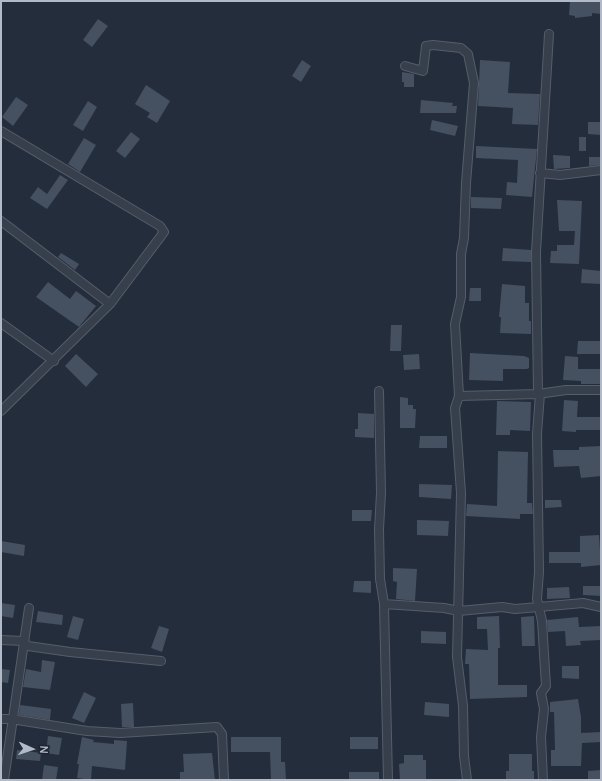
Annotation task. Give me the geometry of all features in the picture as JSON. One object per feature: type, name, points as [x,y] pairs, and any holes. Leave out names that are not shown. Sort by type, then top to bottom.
[{"type":"street","points":[[543,780],[541,737],[544,709],[541,693],[546,686],[542,621],[537,599],[539,572],[537,434],[539,394],[536,252],[549,34]]},
{"type":"street","points":[[404,66],[424,71],[426,46],[461,48],[468,54],[474,83],[466,183],[464,238],[461,254],[461,297],[455,324],[459,396],[455,408],[461,493],[457,657],[463,706],[464,756],[467,780]]},
{"type":"street","points":[[1,131],[163,228],[163,236],[110,304],[1,412]]},
{"type":"street","points":[[540,173],[560,175],[601,170]]},
{"type":"street","points":[[1,221],[110,304]]},
{"type":"street","points":[[1,323],[54,361]]},
{"type":"street","points":[[459,396],[539,394],[566,390],[601,390]]},
{"type":"street","points":[[379,391],[381,493],[379,529],[380,579],[384,604],[388,780]]},
{"type":"street","points":[[384,604],[444,608],[459,611],[502,607],[515,609],[584,603],[601,607]]},
{"type":"street","points":[[4,780],[11,719],[28,608]]},
{"type":"street","points":[[1,640],[23,641],[28,646],[120,658],[161,661]]},
{"type":"street","points":[[1,719],[11,719],[80,730],[120,734],[217,727],[222,734],[224,780]]},
{"type":"building","points":[[570,1],[601,1],[601,14],[592,13],[592,16],[575,18],[575,16],[569,15]]},
{"type":"building","points":[[98,19],[108,26],[92,47],[83,40]]},
{"type":"building","points":[[302,60],[311,66],[301,82],[292,76]]},
{"type":"building","points":[[480,60],[510,62],[508,93],[540,94],[538,125],[512,124],[513,108],[478,106]]},
{"type":"building","points":[[402,72],[414,74],[414,87],[404,87],[404,82],[402,82]]},
{"type":"building","points":[[146,85],[170,101],[157,123],[147,117],[150,113],[135,104]]},
{"type":"building","points":[[16,97],[28,105],[13,126],[2,117]]},
{"type":"building","points":[[421,100],[453,103],[452,106],[457,106],[456,113],[420,113]]},
{"type":"building","points":[[88,101],[97,107],[83,131],[73,125]]},
{"type":"building","points":[[432,120],[458,126],[455,136],[430,130]]},
{"type":"building","points":[[588,122],[601,122],[601,135],[588,134]]},
{"type":"building","points":[[131,132],[140,139],[125,158],[116,151]]},
{"type":"building","points":[[579,137],[586,137],[586,151],[579,151]]},
{"type":"building","points":[[84,138],[96,145],[80,172],[68,164]]},
{"type":"building","points":[[476,146],[537,149],[532,197],[506,195],[507,182],[517,183],[518,160],[476,158]]},
{"type":"building","points":[[553,155],[570,156],[570,168],[554,169]]},
{"type":"building","points":[[589,157],[601,157],[601,165],[589,166]]},
{"type":"building","points":[[60,175],[68,180],[47,209],[30,198],[38,187],[47,194]]},
{"type":"building","points":[[471,197],[502,198],[501,209],[471,208]]},
{"type":"building","points":[[557,200],[582,201],[579,264],[550,263],[551,251],[557,251],[557,245],[574,245],[575,231],[559,231]]},
{"type":"building","points":[[503,248],[531,250],[531,262],[502,261]]},
{"type":"building","points":[[61,253],[79,264],[75,270],[58,257]]},
{"type":"building","points":[[582,269],[601,271],[601,284],[581,283]]},
{"type":"building","points":[[48,282],[70,299],[76,291],[96,306],[79,327],[36,297]]},
{"type":"building","points":[[502,284],[525,286],[525,303],[529,303],[531,334],[500,333],[501,317],[499,317]]},
{"type":"building","points":[[470,288],[481,288],[481,301],[469,301]]},
{"type":"building","points":[[391,325],[402,325],[401,351],[390,351]]},
{"type":"building","points":[[578,341],[601,341],[601,354],[577,354]]},
{"type":"building","points":[[470,353],[524,356],[529,358],[529,368],[503,369],[503,381],[469,380]]},
{"type":"building","points":[[76,354],[98,374],[86,387],[65,366]]},
{"type":"building","points":[[419,354],[420,369],[404,370],[403,355]]},
{"type":"building","points":[[565,356],[578,357],[578,369],[601,369],[601,384],[581,384],[581,381],[563,380]]},
{"type":"building","points":[[400,397],[408,398],[408,405],[413,405],[413,409],[416,409],[415,428],[400,428]]},
{"type":"building","points":[[564,400],[578,401],[577,417],[601,417],[601,430],[576,430],[576,432],[562,431]]},
{"type":"building","points":[[497,401],[531,402],[530,431],[510,430],[510,435],[496,435]]},
{"type":"building","points":[[358,413],[374,414],[374,438],[355,437],[355,429],[358,429]]},
{"type":"building","points":[[420,436],[447,436],[447,448],[419,448]]},
{"type":"building","points":[[601,446],[601,476],[581,478],[579,466],[554,467],[553,450],[579,450],[579,447]]},
{"type":"building","points":[[498,451],[528,452],[527,503],[532,503],[533,514],[520,514],[520,519],[466,516],[467,504],[497,506]]},
{"type":"building","points":[[419,484],[452,485],[451,499],[419,497]]},
{"type":"building","points":[[545,500],[561,500],[562,507],[545,508]]},
{"type":"building","points":[[352,510],[372,510],[371,521],[352,521]]},
{"type":"building","points":[[417,520],[449,521],[448,536],[417,535]]},
{"type":"building","points":[[599,535],[601,565],[581,567],[581,563],[549,563],[549,552],[580,552],[580,536]]},
{"type":"building","points":[[1,541],[25,545],[24,556],[1,552]]},
{"type":"building","points":[[393,568],[417,569],[415,601],[396,599],[397,582],[393,581]]},
{"type":"building","points":[[354,581],[371,581],[371,593],[353,592]]},
{"type":"building","points":[[583,586],[601,586],[601,596],[583,595]]},
{"type":"building","points":[[569,587],[570,598],[547,599],[547,588]]},
{"type":"building","points":[[1,603],[15,605],[13,618],[1,616]]},
{"type":"building","points":[[38,611],[63,615],[62,625],[36,622]]},
{"type":"building","points":[[73,616],[84,619],[78,640],[67,637]]},
{"type":"building","points":[[499,616],[500,648],[498,648],[498,685],[527,685],[527,697],[470,699],[469,664],[465,664],[466,649],[488,650],[487,629],[477,629],[477,617]]},
{"type":"building","points":[[534,616],[535,646],[522,646],[521,617]]},
{"type":"building","points":[[578,617],[579,627],[601,626],[601,640],[580,641],[581,645],[566,646],[565,631],[548,632],[547,620]]},
{"type":"building","points":[[159,626],[169,629],[162,652],[151,648]]},
{"type":"building","points":[[421,631],[446,632],[446,644],[421,643]]},
{"type":"building","points":[[42,660],[55,662],[50,690],[23,687],[26,669],[41,672]]},
{"type":"building","points":[[562,666],[579,666],[579,679],[562,678]]},
{"type":"building","points":[[1,669],[10,670],[8,683],[1,682]]},
{"type":"building","points":[[84,692],[96,698],[84,723],[72,718]]},
{"type":"building","points":[[578,699],[581,717],[581,733],[601,732],[601,742],[582,743],[581,766],[551,766],[551,750],[555,750],[554,712],[550,712],[550,702]]},
{"type":"building","points":[[425,702],[449,704],[449,717],[424,715]]},
{"type":"building","points":[[133,703],[134,727],[122,727],[121,704]]},
{"type":"building","points":[[20,705],[51,709],[50,720],[19,715]]},
{"type":"building","points":[[48,736],[62,738],[59,755],[46,753]]},
{"type":"building","points":[[82,737],[94,740],[93,742],[114,744],[114,740],[127,741],[125,770],[92,766],[91,780],[77,778],[79,764],[77,764]]},
{"type":"building","points":[[231,737],[281,737],[281,762],[285,762],[286,780],[271,780],[270,752],[231,752]]},
{"type":"building","points":[[350,737],[378,737],[378,749],[350,749]]},
{"type":"building","points":[[17,750],[41,753],[40,761],[16,759]]},
{"type":"building","points":[[212,753],[215,780],[180,780],[180,772],[184,772],[183,754]]},
{"type":"building","points":[[509,754],[532,754],[532,771],[534,771],[534,780],[506,780],[506,771],[509,771]]},
{"type":"building","points":[[404,755],[423,755],[423,760],[426,760],[426,780],[400,780],[399,764],[404,763]]},
{"type":"building","points":[[44,765],[58,767],[56,780],[42,780]]},
{"type":"building","points":[[601,770],[601,780],[588,780],[588,771]]},
{"type":"building","points":[[349,772],[379,772],[379,780],[349,780]]}]
